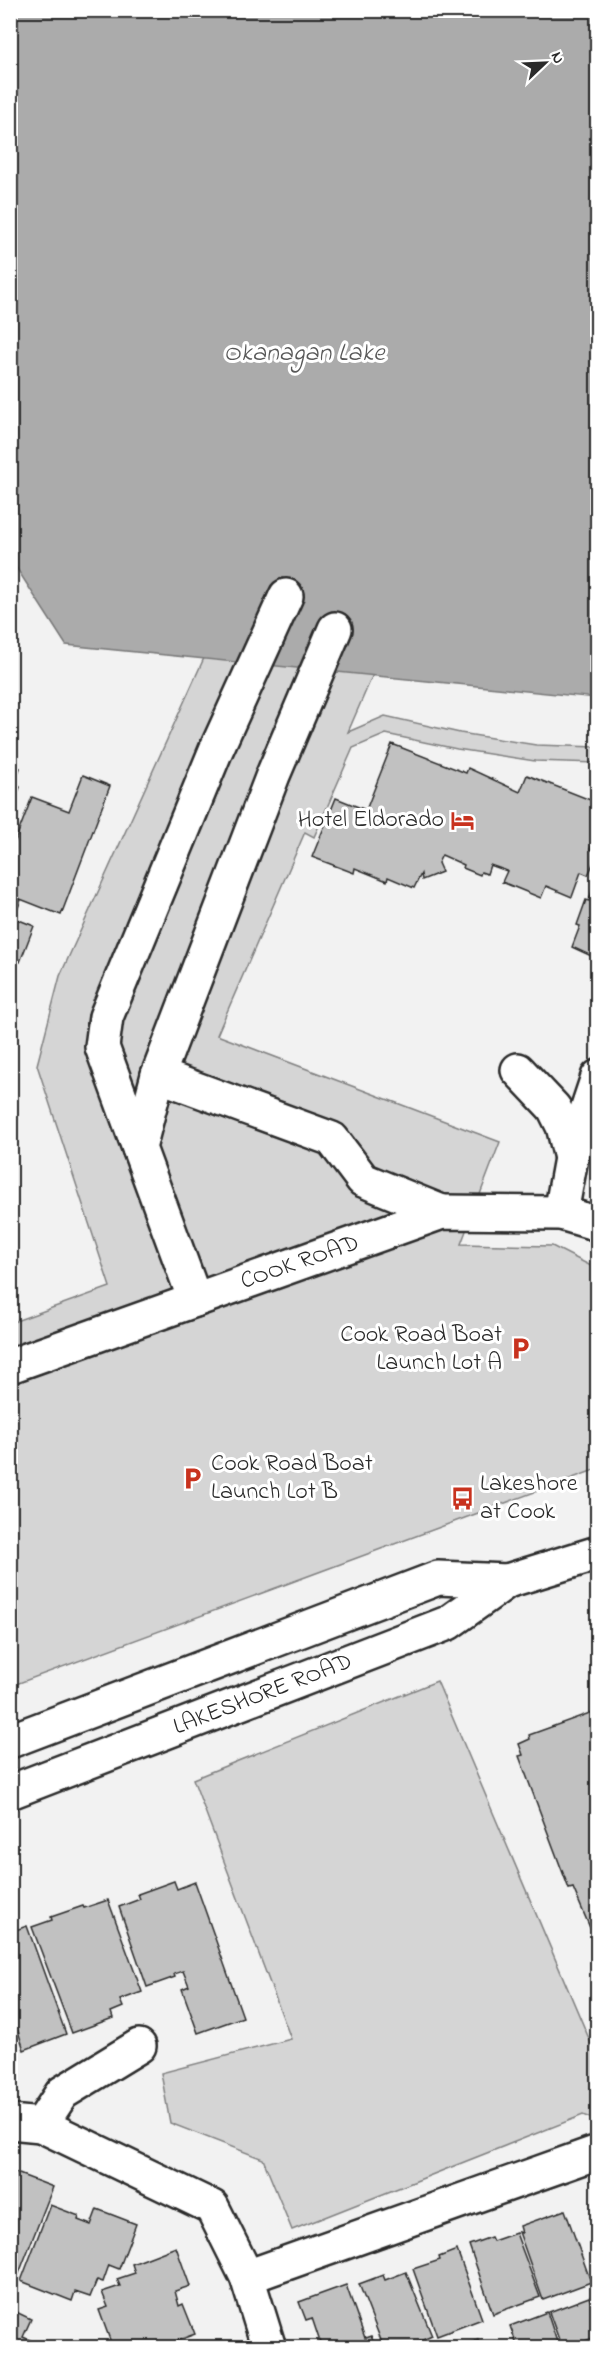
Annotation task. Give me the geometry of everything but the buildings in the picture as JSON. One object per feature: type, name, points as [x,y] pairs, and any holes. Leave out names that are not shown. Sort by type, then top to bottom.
[{"type":"main road","points":[[195,1300],[102,1047],[106,1017],[216,750],[286,596]]},
{"type":"main road","points":[[139,1148],[158,1074],[273,775],[335,629]]},
{"type":"main road","points":[[518,1070],[554,1108],[563,1126],[571,1158]]},
{"type":"main road","points":[[158,1074],[332,1139],[363,1180],[442,1212]]},
{"type":"main road","points":[[561,1213],[571,1158],[597,1077]]},
{"type":"main road","name":"COOK ROAD","points":[[10,1366],[442,1212],[561,1213],[597,1224]]},
{"type":"main road","name":"LAKESHORE ROAD","points":[[10,1792],[448,1623],[507,1581],[597,1553]]},
{"type":"main road","name":"LAKESHORE ROAD","points":[[10,1741],[438,1578],[507,1581]]},
{"type":"main road","points":[[139,2046],[62,2093],[26,2124],[212,2207],[247,2277],[269,2348]]},
{"type":"main road","points":[[247,2277],[597,2152]]},
{"type":"shaded area","points":[[324,393],[477,434],[348,732],[385,716],[460,733],[536,745],[597,747],[597,763],[535,761],[457,749],[386,734],[353,748],[314,837],[305,832],[217,1035],[500,1142],[461,1244],[552,1246],[597,1269],[597,1469],[11,1686],[10,1323],[110,1287],[37,1065],[60,976]]},
{"type":"shaded area","points":[[437,1681],[597,2055],[597,2121],[583,2115],[292,2230],[263,2159],[170,2123],[161,2073],[291,2039],[193,1779]]},
{"type":"water","name":"Okanagan Lake","points":[[10,11],[597,11],[597,698],[66,645],[12,561],[11,550]]},
{"type":"place","name":"Hotel Eldorado","points":[[462,820]]},
{"type":"place","name":"Cook Road Boat Launch Lot A","points":[[520,1349]]},
{"type":"place","name":"Cook Road Boat Launch Lot B","points":[[193,1478]]},
{"type":"place","name":"Lakeshore at Cook","points":[[462,1498]]}]
